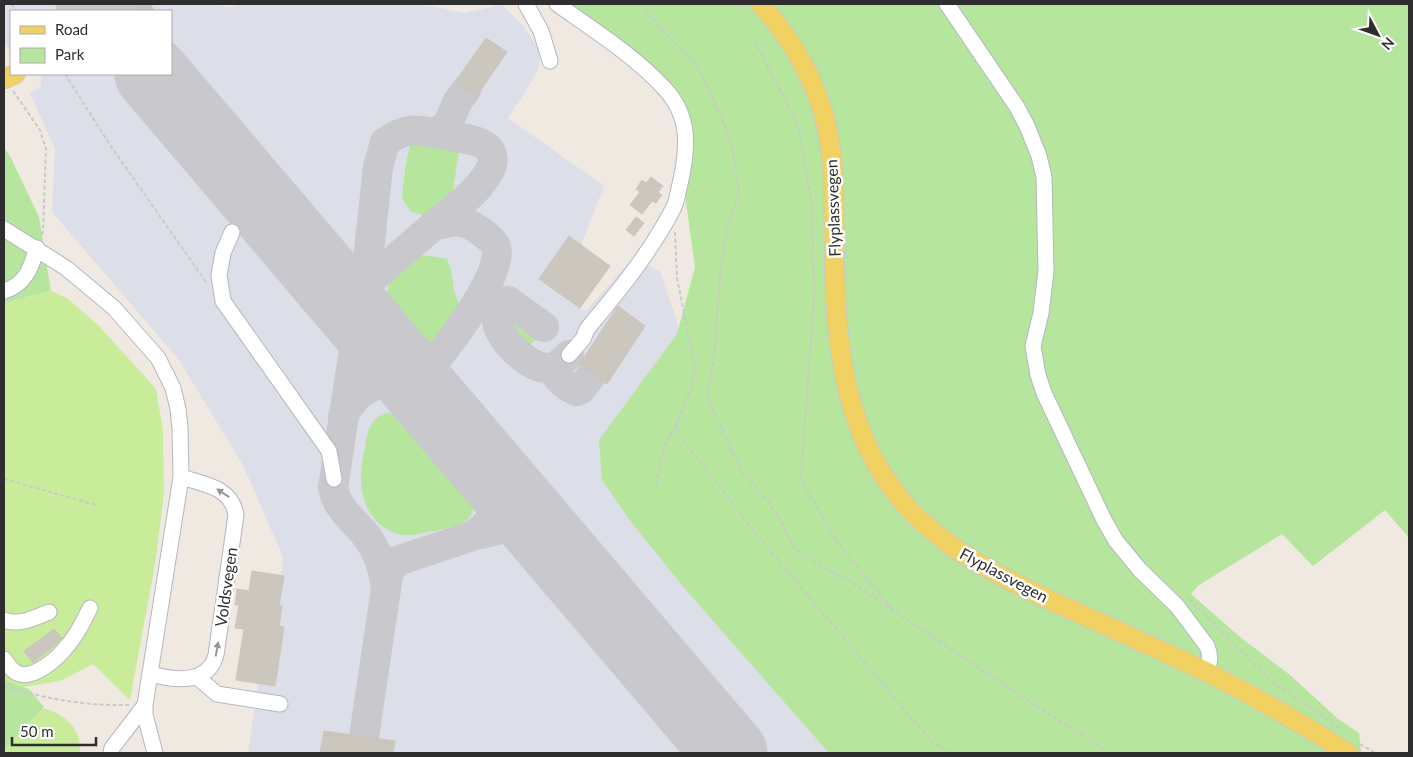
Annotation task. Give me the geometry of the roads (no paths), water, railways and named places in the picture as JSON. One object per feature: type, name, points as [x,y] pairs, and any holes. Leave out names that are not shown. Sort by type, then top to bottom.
[{"type":"main road","name":"Flyplassvegen","points":[[760,4],[778,24],[795,48],[808,74],[823,113],[832,156],[834,284],[839,347],[853,413],[867,447],[881,472],[902,501],[932,531],[972,560],[1042,596],[1207,672],[1354,749]]},
{"type":"street","points":[[526,4],[541,30],[550,61]]},
{"type":"street","points":[[557,4],[639,64],[665,88],[677,105],[684,125],[687,148],[674,207],[642,261],[586,326],[584,340],[569,354]]},
{"type":"street","points":[[947,4],[961,27],[1009,94],[1027,126],[1039,156],[1044,177],[1046,271],[1041,313],[1033,346],[1038,375],[1044,393],[1104,520],[1116,541],[1140,570],[1177,606],[1207,646],[1210,662],[1207,672]]},
{"type":"street","points":[[4,229],[37,248],[90,287],[114,308],[158,358],[173,388],[180,428],[181,477],[145,705],[145,715],[154,752]]},
{"type":"street","points":[[232,232],[223,253],[218,275],[223,301],[329,452],[334,479]]},
{"type":"street","points":[[4,292],[15,287],[23,280],[31,268],[37,248]]},
{"type":"street","name":"Voldsvegen","points":[[181,477],[223,492],[235,505],[236,515],[216,655],[211,667],[198,677]]},
{"type":"street","points":[[4,659],[13,670],[24,675],[37,672],[68,645],[90,608]]},
{"type":"street","points":[[5,622],[33,619],[49,612]]},
{"type":"street","points":[[151,674],[168,679],[198,677],[217,694],[280,704]]},
{"type":"street","points":[[111,753],[112,748],[145,705]]},
{"type":"tunnel","points":[[139,10],[151,4]]}]
